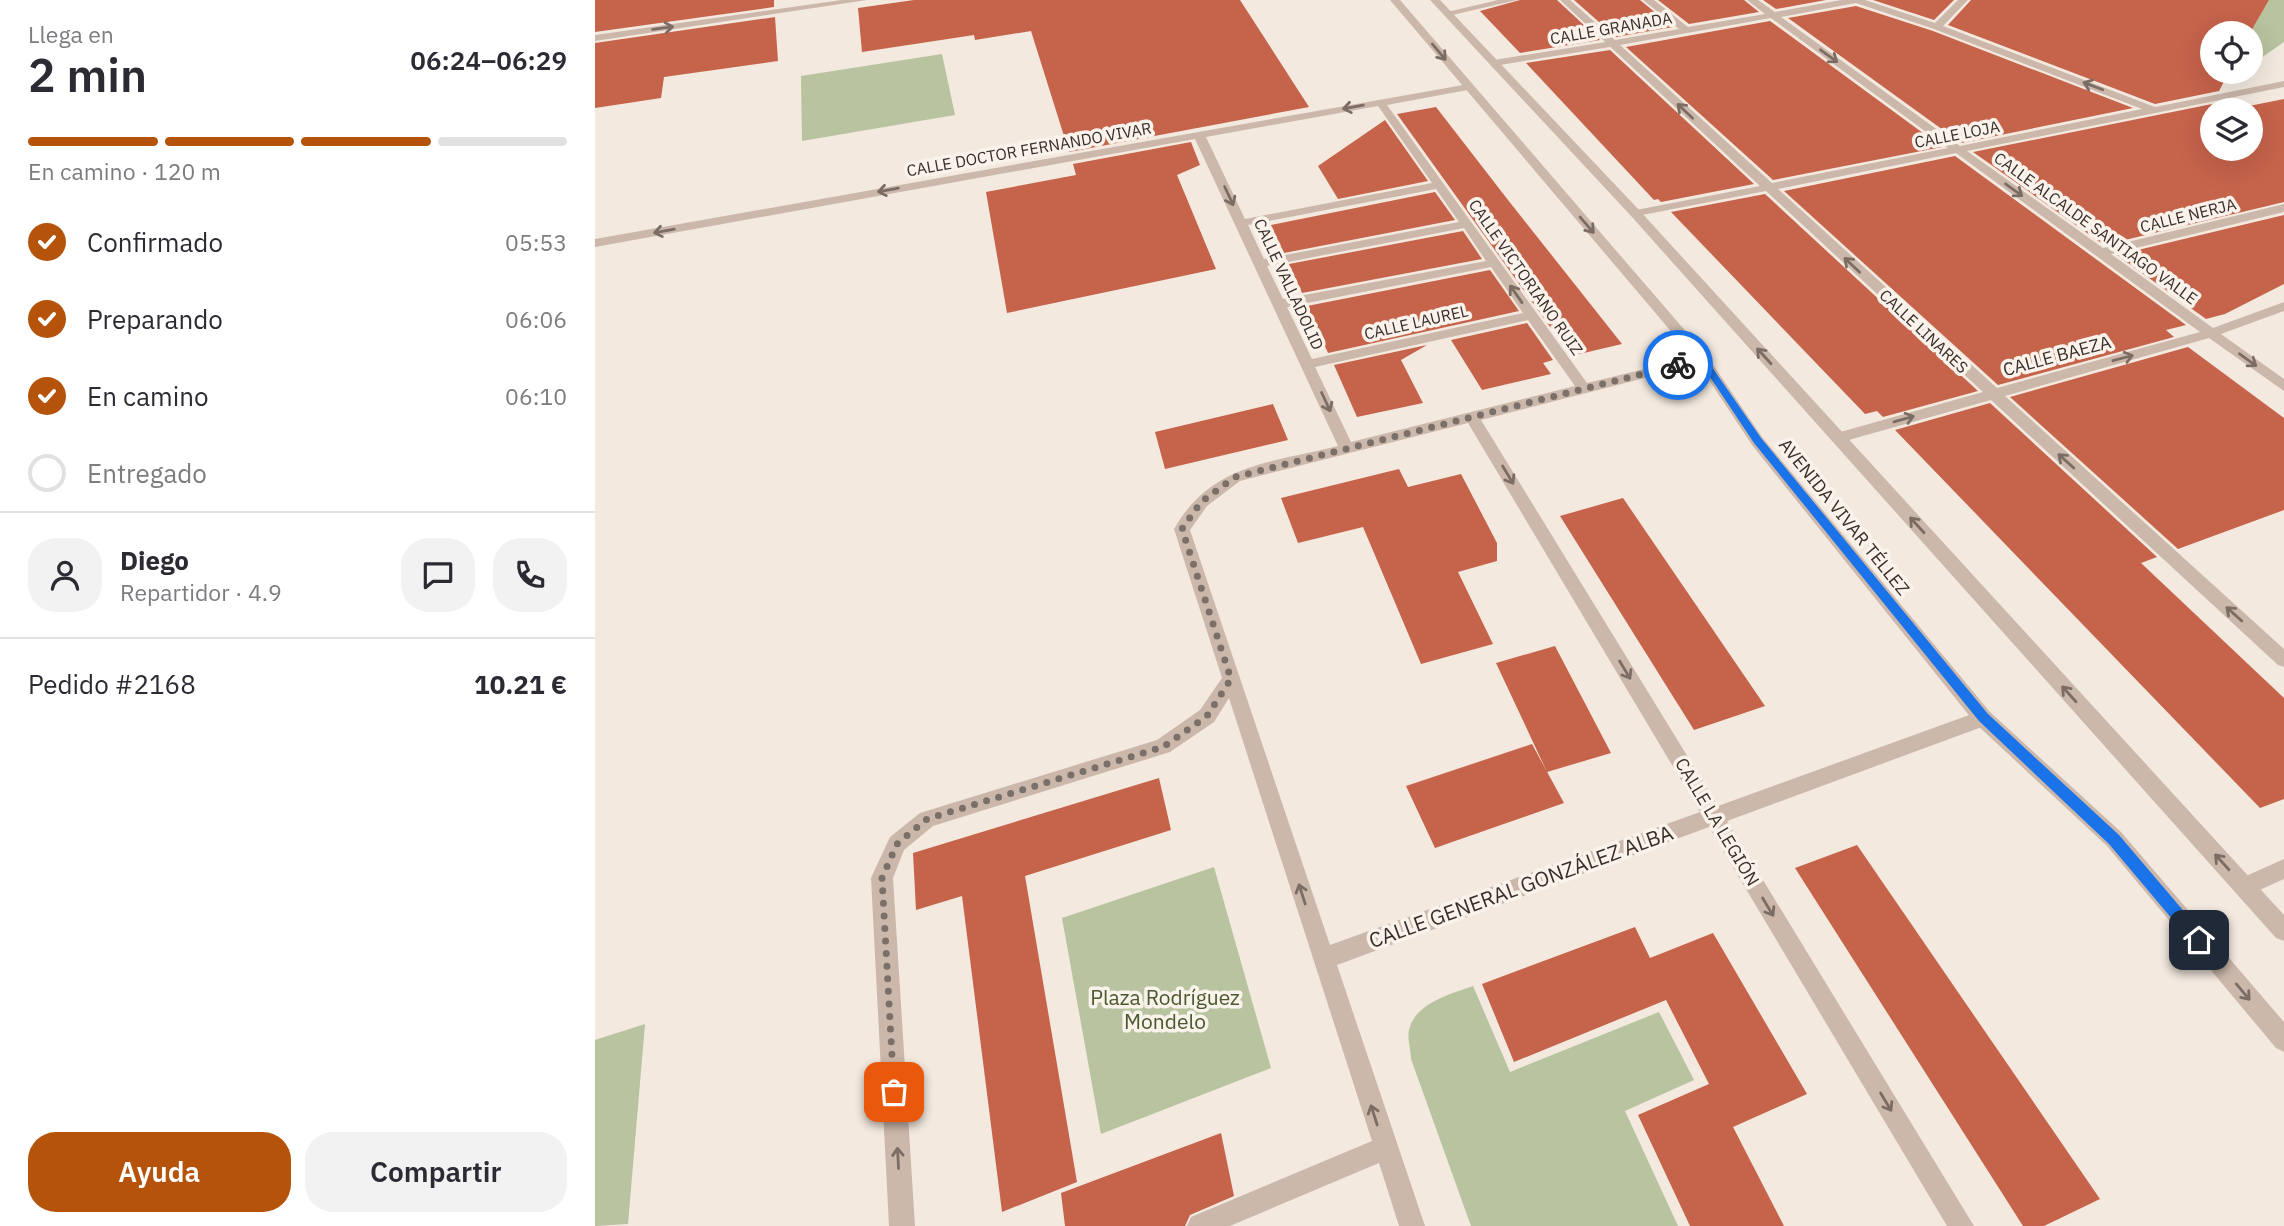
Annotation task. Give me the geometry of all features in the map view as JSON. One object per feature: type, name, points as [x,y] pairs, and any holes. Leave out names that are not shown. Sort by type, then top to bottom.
[{"type":"street","points":[[595,38],[862,0]]},
{"type":"street","name":"AVENIDA VIVAR TÉLLEZ","points":[[1395,0],[1702,359],[1757,441],[1983,718],[2114,839],[2284,1040]]},
{"type":"street","points":[[1436,0],[1636,214],[2284,931]]},
{"type":"street","points":[[1448,13],[1513,0]]},
{"type":"street","name":"CALLE LINARES","points":[[1565,0],[2284,660]]},
{"type":"street","points":[[1648,0],[1687,31]]},
{"type":"street","name":"CALLE ALCALDE SANTIAGO VALLE","points":[[1752,0],[2284,386]]},
{"type":"street","points":[[1856,0],[1937,27],[2157,111]]},
{"type":"street","name":"CALLE GRANADA","points":[[1494,63],[1774,17],[1856,0]]},
{"type":"street","points":[[1937,27],[1963,0]]},
{"type":"street","name":"CALLE LOJA","points":[[1636,214],[2283,86]]},
{"type":"street","name":"CALLE DOCTOR FERNANDO VIVAR","points":[[595,243],[1469,87]]},
{"type":"street","name":"CALLE VICTORIANO RUIZ","points":[[1380,102],[1584,389]]},
{"type":"street","name":"CALLE VALLADOLID","points":[[1199,135],[1347,449]]},
{"type":"street","points":[[1241,223],[1440,185]]},
{"type":"street","name":"CALLE NERJA","points":[[2100,253],[2284,208]]},
{"type":"street","points":[[1261,264],[1467,223]]},
{"type":"street","points":[[1279,304],[1495,263]]},
{"type":"street","name":"CALLE BAEZA","points":[[1838,438],[2211,334],[2284,306]]},
{"type":"street","name":"CALLE LAUREL","points":[[1308,364],[1531,315]]},
{"type":"street","points":[[1412,1226],[1182,529],[1201,502],[1235,477],[1702,359]]},
{"type":"street","name":"CALLE LA LEGIÓN","points":[[1472,417],[1961,1226]]},
{"type":"street","points":[[902,1226],[882,878],[897,844],[927,819],[1163,747],[1207,716],[1231,679]]},
{"type":"street","name":"CALLE GENERAL GONZÁLEZ ALBA","points":[[1323,959],[1983,718]]},
{"type":"street","points":[[2244,887],[2284,869]]},
{"type":"street","points":[[1200,1226],[1385,1148]]},
{"type":"green space","points":[[2269,0],[2284,0],[2284,42],[2263,57],[2263,21],[2257,21]]},
{"type":"green space","points":[[942,54],[955,115],[802,141],[801,76]]},
{"type":"green space","name":"Plaza Rodríguez Mondelo","points":[[1214,867],[1271,1068],[1101,1134],[1062,918]]},
{"type":"green space","points":[[1473,986],[1510,1072],[1659,1012],[1694,1080],[1625,1111],[1678,1226],[1471,1226],[1411,1059],[1408,1037],[1413,1021],[1426,1006]]},
{"type":"green space","points":[[645,1024],[628,1224],[595,1226],[595,1040]]},
{"type":"building","points":[[595,0],[774,0],[774,7],[595,32]]},
{"type":"building","points":[[914,0],[1240,0],[1309,107],[1069,152],[1031,31],[975,40],[974,35],[862,52],[858,8]]},
{"type":"building","points":[[1520,0],[1557,0],[1600,40],[1520,53],[1480,11]]},
{"type":"building","points":[[1574,0],[1640,0],[1673,27],[1616,37]]},
{"type":"building","points":[[1658,0],[1744,0],[1759,12],[1689,24]]},
{"type":"building","points":[[1763,0],[1826,0],[1776,9]]},
{"type":"building","points":[[1873,0],[1954,0],[1934,20]]},
{"type":"building","points":[[1971,0],[2269,0],[2257,21],[2200,21],[2200,84],[2223,84],[2219,91],[2155,104],[1948,25]]},
{"type":"building","points":[[1856,6],[1933,31],[2133,108],[1961,143],[1788,18]]},
{"type":"building","points":[[775,17],[778,61],[664,77],[661,98],[595,108],[595,43]]},
{"type":"building","points":[[1770,21],[1942,147],[1773,180],[1626,47]]},
{"type":"building","points":[[1610,50],[1754,184],[1661,202],[1654,200],[1526,63]]},
{"type":"building","points":[[2284,99],[2284,202],[2104,245],[1973,152],[2200,106],[2200,161],[2263,161],[2263,103]]},
{"type":"building","points":[[1436,107],[1622,344],[1571,356],[1397,114]]},
{"type":"building","points":[[1385,120],[1428,181],[1338,199],[1318,166]]},
{"type":"building","points":[[1191,142],[1200,165],[1177,175],[1216,269],[1007,313],[986,192],[1076,175],[1073,164]]},
{"type":"building","points":[[1955,156],[2186,325],[2166,330],[2174,337],[1998,385],[1784,191]]},
{"type":"building","points":[[1435,192],[1455,220],[1284,253],[1271,225]]},
{"type":"building","points":[[1765,194],[1978,391],[1883,417],[1877,411],[1865,414],[1671,212]]},
{"type":"building","points":[[2284,215],[2284,284],[2225,314],[2206,319],[2117,255]]},
{"type":"building","points":[[1463,231],[1482,259],[1302,293],[1289,264]]},
{"type":"building","points":[[1490,270],[1519,311],[1328,353],[1307,306]]},
{"type":"building","points":[[1527,323],[1553,360],[1543,363],[1551,374],[1482,390],[1451,340]]},
{"type":"building","points":[[1427,345],[1401,360],[1423,403],[1357,417],[1334,365]]},
{"type":"building","points":[[2188,347],[2284,418],[2284,510],[2178,549],[2010,397]]},
{"type":"building","points":[[1990,403],[2157,557],[2141,563],[2284,698],[2284,799],[2260,808],[1895,430]]},
{"type":"building","points":[[1273,404],[1288,440],[1165,469],[1155,432]]},
{"type":"building","points":[[1399,469],[1408,487],[1461,474],[1497,543],[1497,561],[1458,572],[1493,644],[1421,664],[1363,527],[1298,543],[1281,498]]},
{"type":"building","points":[[1623,498],[1765,706],[1694,730],[1560,516]]},
{"type":"building","points":[[1555,646],[1611,753],[1547,772],[1496,663]]},
{"type":"building","points":[[1532,744],[1564,803],[1435,848],[1406,786]]},
{"type":"building","points":[[1159,778],[1171,830],[1025,876],[1077,1182],[1002,1212],[962,896],[916,910],[913,853]]},
{"type":"building","points":[[1857,845],[2100,1199],[2044,1226],[2023,1226],[1795,868]]},
{"type":"building","points":[[1635,927],[1650,958],[1713,933],[1807,1094],[1733,1127],[1784,1226],[1690,1226],[1638,1115],[1709,1084],[1666,1000],[1514,1062],[1482,984]]},
{"type":"building","points":[[1221,1133],[1234,1196],[1190,1215],[1185,1226],[1065,1226],[1061,1193]]},
{"type":"way so far","points":[[894,1092],[882,878],[897,844],[927,819],[1163,747],[1207,716],[1231,679],[1182,529],[1201,502],[1235,477],[1678,365]]},
{"type":"route","points":[[1678,365],[1702,359],[1757,441],[1983,718],[2114,839],[2199,940]]}]
